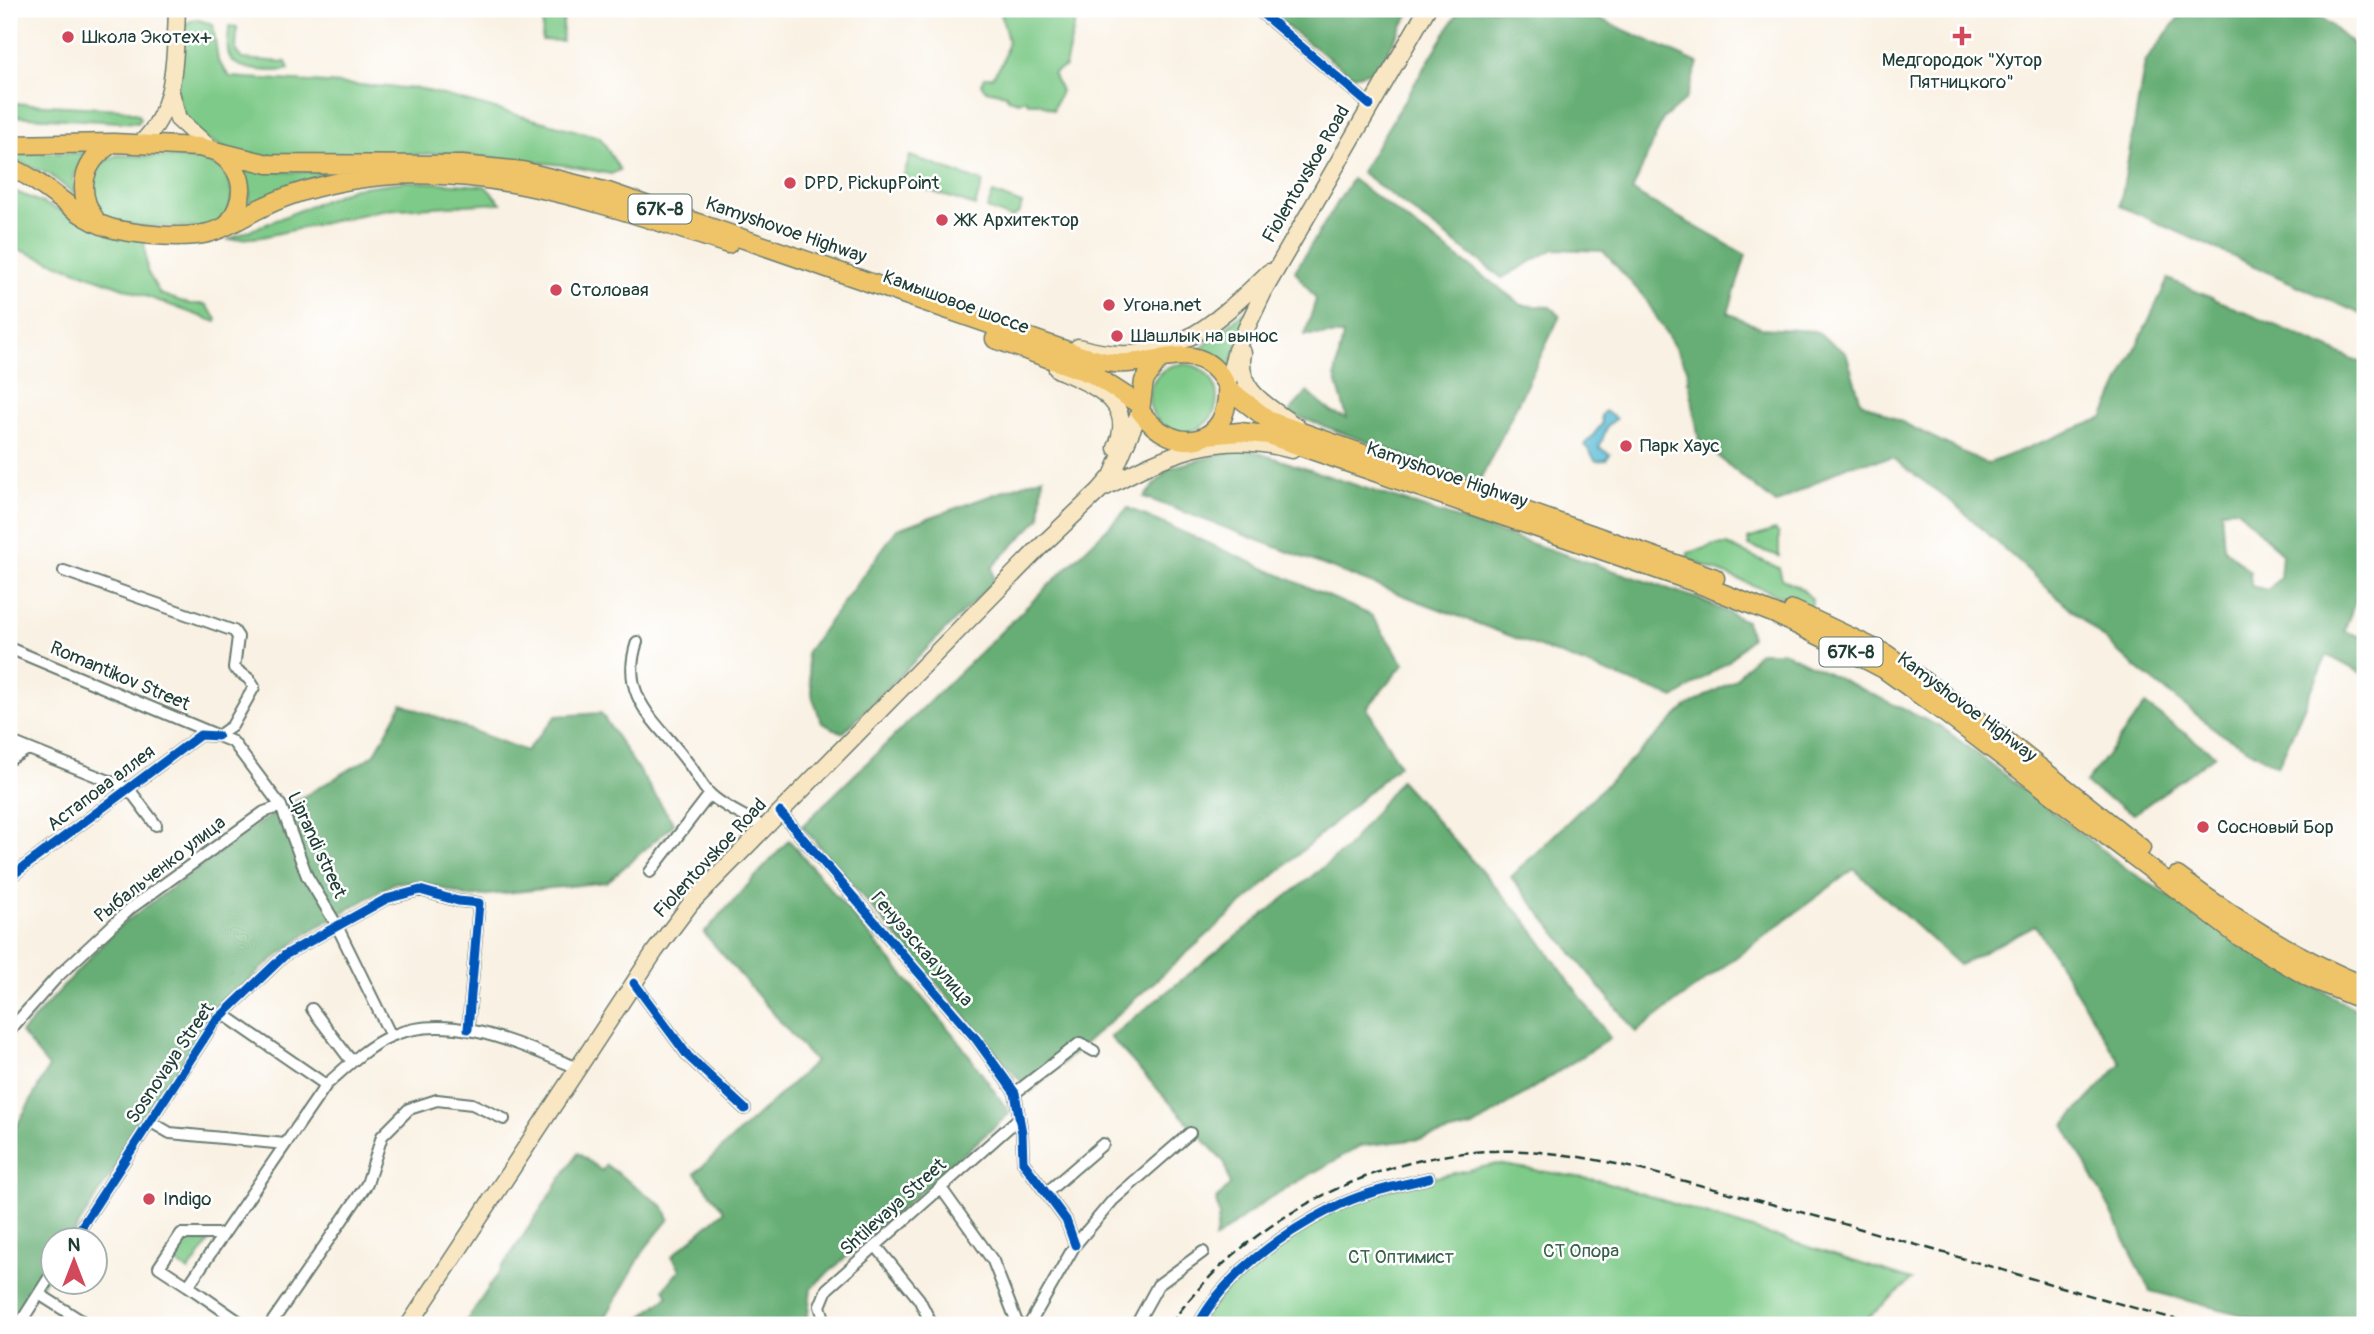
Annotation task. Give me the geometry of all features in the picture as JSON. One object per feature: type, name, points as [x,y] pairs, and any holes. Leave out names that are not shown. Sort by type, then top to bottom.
[{"type":"main road","points":[[9,167],[96,221],[116,229],[162,234],[208,233],[228,224],[240,204],[241,182],[237,170],[178,119],[171,92],[177,9]]},
{"type":"main road","name":"Fiolentovskoe Road","points":[[1227,387],[1236,350],[1261,296],[1427,9]]},
{"type":"main road","points":[[140,144],[153,133],[171,92]]},
{"type":"main road","points":[[96,221],[84,200],[83,178],[94,157],[113,143]]},
{"type":"main road","name":"Kamyshovoe Highway","points":[[9,145],[140,144],[216,152],[268,164],[462,165],[522,171],[561,179],[700,222],[1033,339]]},
{"type":"main road","name":"Камышовое шоссе","points":[[228,224],[298,192],[353,180],[424,176],[518,184],[604,205],[731,245],[1092,374],[1140,408],[1156,430],[1184,441]]},
{"type":"main road","points":[[1033,339],[1047,338],[1087,350],[1129,355],[1162,351],[1194,337],[1236,304],[1281,261]]},
{"type":"main road","points":[[1261,296],[1243,350],[1240,367],[1242,378],[1270,409],[1305,433]]},
{"type":"main road","name":"Fiolentovskoe Road","points":[[1186,354],[1261,296]]},
{"type":"main road","name":"Камышовое шоссе","points":[[1033,339],[1115,363],[1158,361]]},
{"type":"main road","points":[[1012,345],[1094,386],[1115,404],[1121,422],[1118,445],[1072,518]]},
{"type":"main road","name":"67К-8","points":[[1158,361],[1186,354],[1213,367],[1227,387],[1270,421],[1305,433]]},
{"type":"main road","points":[[1140,408],[1144,381],[1158,361]]},
{"type":"main road","points":[[1207,435],[1224,410],[1227,387]]},
{"type":"main road","name":"Fiolentovskoe Road","points":[[409,1325],[634,983],[691,903],[1099,491],[1112,476],[1140,408]]},
{"type":"main road","name":"Kamyshovoe Highway","points":[[1207,435],[1240,432],[1268,435],[1694,582],[1775,614],[1884,669],[2239,937],[2310,978],[2365,1001]]},
{"type":"main road","name":"Kamyshovoe Highway","points":[[1305,433],[1650,553],[1784,606],[1869,645],[1992,730],[2180,878],[2274,940],[2314,963],[2365,986]]},
{"type":"main road","name":"67К-8","points":[[1184,441],[1207,435]]},
{"type":"main road","points":[[1099,491],[1153,462],[1177,453],[1239,440],[1282,447],[1319,458],[1335,458]]},
{"type":"main road","name":"Fiolentovskoe Road","points":[[1112,476],[1184,441]]},
{"type":"street","points":[[1257,9],[1370,105]]},
{"type":"street","points":[[64,571],[234,631],[238,637],[234,668],[249,679],[254,687],[232,726],[218,736]]},
{"type":"street","points":[[637,642],[630,662],[633,685],[645,711],[689,763],[709,794],[765,828]]},
{"type":"street","name":"Romantikov Street","points":[[9,648],[218,736]]},
{"type":"street","name":"Астапова аллея","points":[[9,878],[200,735],[218,736]]},
{"type":"street","name":"Liprandi street","points":[[218,736],[233,742],[281,806],[307,876],[336,924],[391,1036]]},
{"type":"street","points":[[9,741],[129,789],[156,825]]},
{"type":"street","points":[[9,760],[28,749]]},
{"type":"street","points":[[650,872],[709,794]]},
{"type":"street","name":"Рыбальченко улица","points":[[9,1031],[57,977],[131,908],[264,812],[281,806]]},
{"type":"street","name":"Генуэзская улица","points":[[780,812],[976,1039],[1015,1093],[1022,1133],[1023,1162],[1066,1220],[1075,1245]]},
{"type":"street","name":"Sosnovaya Street","points":[[82,1226],[223,1014],[285,955],[336,924],[386,899],[420,890],[458,901],[479,903],[468,1029]]},
{"type":"street","points":[[634,983],[688,1056],[745,1109]]},
{"type":"street","points":[[312,1009],[352,1062]]},
{"type":"street","points":[[223,1014],[326,1085]]},
{"type":"street","points":[[188,1286],[326,1085],[352,1062],[391,1036],[428,1028],[468,1029],[520,1045],[578,1068]]},
{"type":"street","points":[[1015,1093],[1080,1043],[1094,1051]]},
{"type":"street","points":[[270,1325],[367,1184],[382,1136],[409,1110],[437,1100],[472,1104],[504,1119]]},
{"type":"street","name":"Shtilevaya Street","points":[[821,1324],[821,1296],[1018,1119]]},
{"type":"street","points":[[151,1122],[170,1133],[285,1144]]},
{"type":"street","points":[[1030,1325],[1075,1245],[1113,1200],[1190,1133]]},
{"type":"street","points":[[1046,1193],[1103,1144]]},
{"type":"street","points":[[1198,1325],[1221,1291],[1276,1242],[1332,1208],[1377,1191],[1429,1178]]},
{"type":"street","points":[[941,1188],[993,1261],[1018,1325]]},
{"type":"street","points":[[223,1234],[181,1234],[159,1267],[244,1325]]},
{"type":"street","points":[[876,1246],[919,1299],[932,1325]]},
{"type":"street","points":[[1136,1325],[1158,1285],[1203,1252]]},
{"type":"street","points":[[19,1325],[38,1296]]},
{"type":"street","points":[[42,1296],[88,1325]]},
{"type":"green space","points":[[544,9],[564,9],[562,41],[542,40]]},
{"type":"green space","points":[[1000,9],[1078,9],[1065,67],[1053,73],[1061,91],[1053,110],[1039,103],[1028,103],[1026,99],[1019,102],[1008,99],[1006,94],[985,90],[981,84],[985,77],[992,77],[1003,62],[1008,41]]},
{"type":"green space","points":[[1263,9],[1412,9],[1377,70],[1353,76]]},
{"type":"green space","points":[[1460,9],[1578,9],[1698,63],[1686,99],[1663,119],[1632,191],[1746,255],[1728,313],[1761,328],[1815,331],[1846,353],[1861,402],[1987,464],[2103,418],[2168,279],[2365,364],[2365,597],[2356,600],[2344,631],[2365,638],[2365,675],[2327,655],[2278,766],[2220,733],[2135,667],[1956,505],[1892,458],[1848,465],[1776,504],[1699,441],[1687,368],[1645,298],[1603,251],[1554,249],[1502,278],[1361,172]],"holes":[[[2237,509],[2282,554],[2280,578],[2268,590],[2251,586],[2250,572],[2224,548],[2221,510]]]},
{"type":"green space","points":[[2185,9],[2312,9],[2365,55],[2365,316],[2120,206],[2145,62]]},
{"type":"green space","points":[[195,19],[213,24],[218,61],[230,77],[421,89],[600,137],[620,170],[611,174],[563,165],[444,153],[294,161],[232,152],[195,133],[176,98],[185,24]]},
{"type":"green space","points":[[229,26],[237,27],[236,51],[242,59],[286,62],[289,69],[258,70],[235,63],[228,52]]},
{"type":"green space","points":[[9,103],[122,109],[138,114],[141,119],[138,123],[9,116]]},
{"type":"green space","points":[[9,153],[85,153],[74,176],[74,194],[49,174],[9,158]]},
{"type":"green space","points":[[118,155],[195,159],[214,165],[226,177],[231,192],[226,214],[216,224],[206,228],[141,226],[113,221],[98,209],[92,184],[99,166]]},
{"type":"green space","points":[[910,156],[983,182],[975,206],[902,181]]},
{"type":"green space","points":[[244,169],[290,172],[358,170],[248,207],[250,192]]},
{"type":"green space","points":[[1352,179],[1522,305],[1550,307],[1560,316],[1479,483],[1288,413],[1307,392],[1333,413],[1347,418],[1335,376],[1343,335],[1305,335],[1316,299],[1295,271]]},
{"type":"green space","points":[[408,181],[485,186],[501,203],[382,210],[262,237],[227,240],[354,188]]},
{"type":"green space","points":[[9,189],[107,230],[144,238],[147,271],[160,294],[189,304],[205,304],[217,319],[216,322],[9,246]]},
{"type":"green space","points":[[993,193],[1022,204],[1018,214],[1011,218],[987,209]]},
{"type":"green space","points":[[1250,307],[1227,375],[1197,352]]},
{"type":"green space","points":[[1183,364],[1196,367],[1207,374],[1214,385],[1217,398],[1214,411],[1207,422],[1196,429],[1183,432],[1170,429],[1159,422],[1152,411],[1149,398],[1152,385],[1159,374],[1170,367]]},
{"type":"green space","points":[[1244,448],[1699,599],[1746,621],[1751,638],[1729,661],[1674,698],[1144,497],[1169,468]]},
{"type":"green space","points":[[1043,477],[1040,518],[992,567],[994,581],[843,733],[822,723],[813,699],[806,653],[897,529]]},
{"type":"green space","points":[[1128,508],[1371,615],[1404,664],[1367,708],[1399,765],[1030,1092],[802,826]]},
{"type":"green space","points":[[1775,530],[1779,534],[1779,556],[1749,546],[1748,539]]},
{"type":"green space","points":[[1715,545],[1727,545],[1779,568],[1782,579],[1802,589],[1812,599],[1812,604],[1808,607],[1687,559],[1688,553]]},
{"type":"green space","points":[[1759,652],[1784,652],[1943,728],[2127,869],[2270,961],[2365,1014],[2365,1325],[2281,1325],[2150,1291],[2110,1209],[2064,1125],[2121,1064],[2035,925],[1959,965],[1854,869],[1636,1032],[1511,877],[1687,706],[1735,680]]},
{"type":"green space","points":[[402,704],[526,751],[556,716],[601,713],[674,824],[607,882],[469,897],[429,884],[396,882],[309,932],[261,969],[211,1017],[78,1226],[38,1226],[38,1291],[17,1325],[9,1325],[9,1140],[49,1067],[21,1033],[116,929],[262,821],[374,755]]},
{"type":"green space","points":[[2145,705],[2215,755],[2134,814],[2085,784]]},
{"type":"green space","points":[[1400,780],[1526,921],[1610,1038],[1473,1127],[1421,1139],[1360,1146],[1268,1199],[1215,1239],[1219,1216],[1216,1200],[1230,1185],[1225,1163],[1110,1037],[1346,849]]},
{"type":"green space","points":[[789,840],[958,1040],[1010,1113],[811,1288],[808,1314],[801,1325],[632,1325],[668,1296],[664,1289],[680,1269],[672,1256],[724,1211],[695,1173],[815,1062],[704,933]]},
{"type":"green space","points":[[578,1153],[602,1171],[606,1165],[664,1207],[669,1219],[646,1247],[601,1325],[464,1325]]},
{"type":"green space","name":"СТ Опора","points":[[1498,1164],[1602,1181],[1912,1280],[1859,1325],[1199,1325],[1228,1287],[1259,1256],[1293,1232],[1330,1212],[1369,1196],[1410,1184]]},
{"type":"green space","points":[[191,1240],[209,1242],[189,1271],[171,1260],[183,1243]]},
{"type":"water","points":[[1605,411],[1616,419],[1608,425],[1599,448],[1610,454],[1606,460],[1596,461],[1585,445],[1602,424],[1601,415]]},
{"type":"railway","points":[[1170,1325],[1198,1290],[1230,1258],[1265,1230],[1304,1205],[1345,1185],[1388,1169],[1431,1158],[1508,1151],[1575,1156],[1640,1170],[1795,1210],[2197,1325]]},
{"type":"cycle path","points":[[1257,9],[1370,105]]},
{"type":"cycle path","points":[[9,878],[200,735],[218,736]]},
{"type":"cycle path","points":[[780,812],[976,1039],[1015,1093],[1022,1133],[1023,1162],[1066,1220],[1075,1245]]},
{"type":"cycle path","points":[[82,1226],[214,1023],[285,955],[386,899],[420,890],[458,901],[479,903],[468,1029]]},
{"type":"cycle path","points":[[634,983],[688,1056],[745,1109]]},
{"type":"cycle path","points":[[1198,1325],[1209,1307],[1238,1273],[1292,1231],[1354,1199],[1429,1178]]},
{"type":"place","name":"Медгородок \"Хутор Пятницкого\"","points":[[1962,36]]},
{"type":"place","name":"Школа Экотех+","points":[[68,37]]},
{"type":"place","name":"DPD, PickupPoint","points":[[790,183]]},
{"type":"place","name":"ЖК Архитектор","points":[[942,220]]},
{"type":"place","name":"Столовая","points":[[556,290]]},
{"type":"place","name":"Угона.net","points":[[1109,305]]},
{"type":"place","name":"Шашлык на вынос","points":[[1117,336]]},
{"type":"place","name":"Парк Хаус","points":[[1626,446]]},
{"type":"place","name":"Сосновый Бор","points":[[2203,827]]},
{"type":"place","name":"Indigo","points":[[149,1199]]},
{"type":"park label","name":"СТ Оптимист","points":[[1401,1257]]}]
